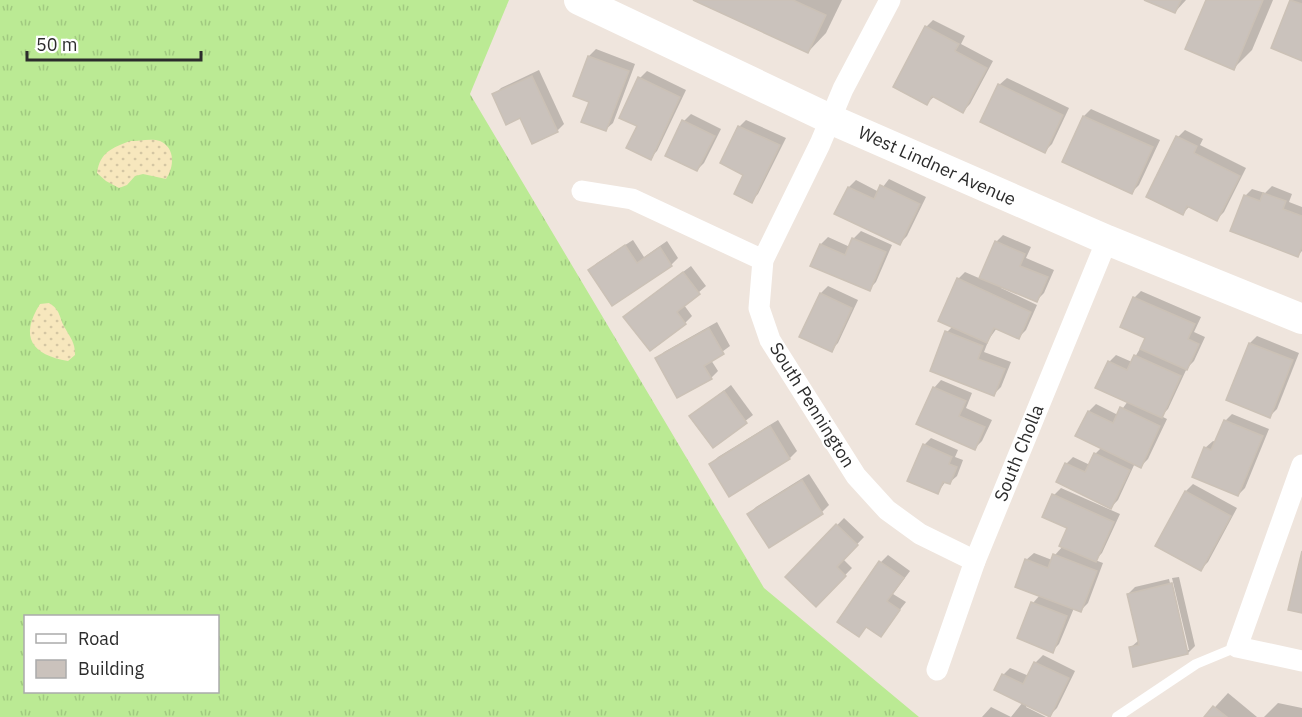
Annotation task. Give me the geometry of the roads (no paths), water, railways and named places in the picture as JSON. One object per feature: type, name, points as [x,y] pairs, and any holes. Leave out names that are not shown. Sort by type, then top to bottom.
[{"type":"street","name":"West Lindner Avenue","points":[[579,0],[830,119],[1107,240],[1302,319]]},
{"type":"street","name":"South Pennington","points":[[890,0],[843,89],[820,144],[764,260],[759,308],[770,340],[856,476],[887,510],[920,534],[975,561]]},
{"type":"street","points":[[582,191],[632,199],[764,260]]},
{"type":"street","name":"South Cholla","points":[[937,670],[975,561],[1107,240]]},
{"type":"street","points":[[1302,465],[1237,647],[1302,661]]},
{"type":"lane","points":[[1118,717],[1196,664],[1237,647]]}]
